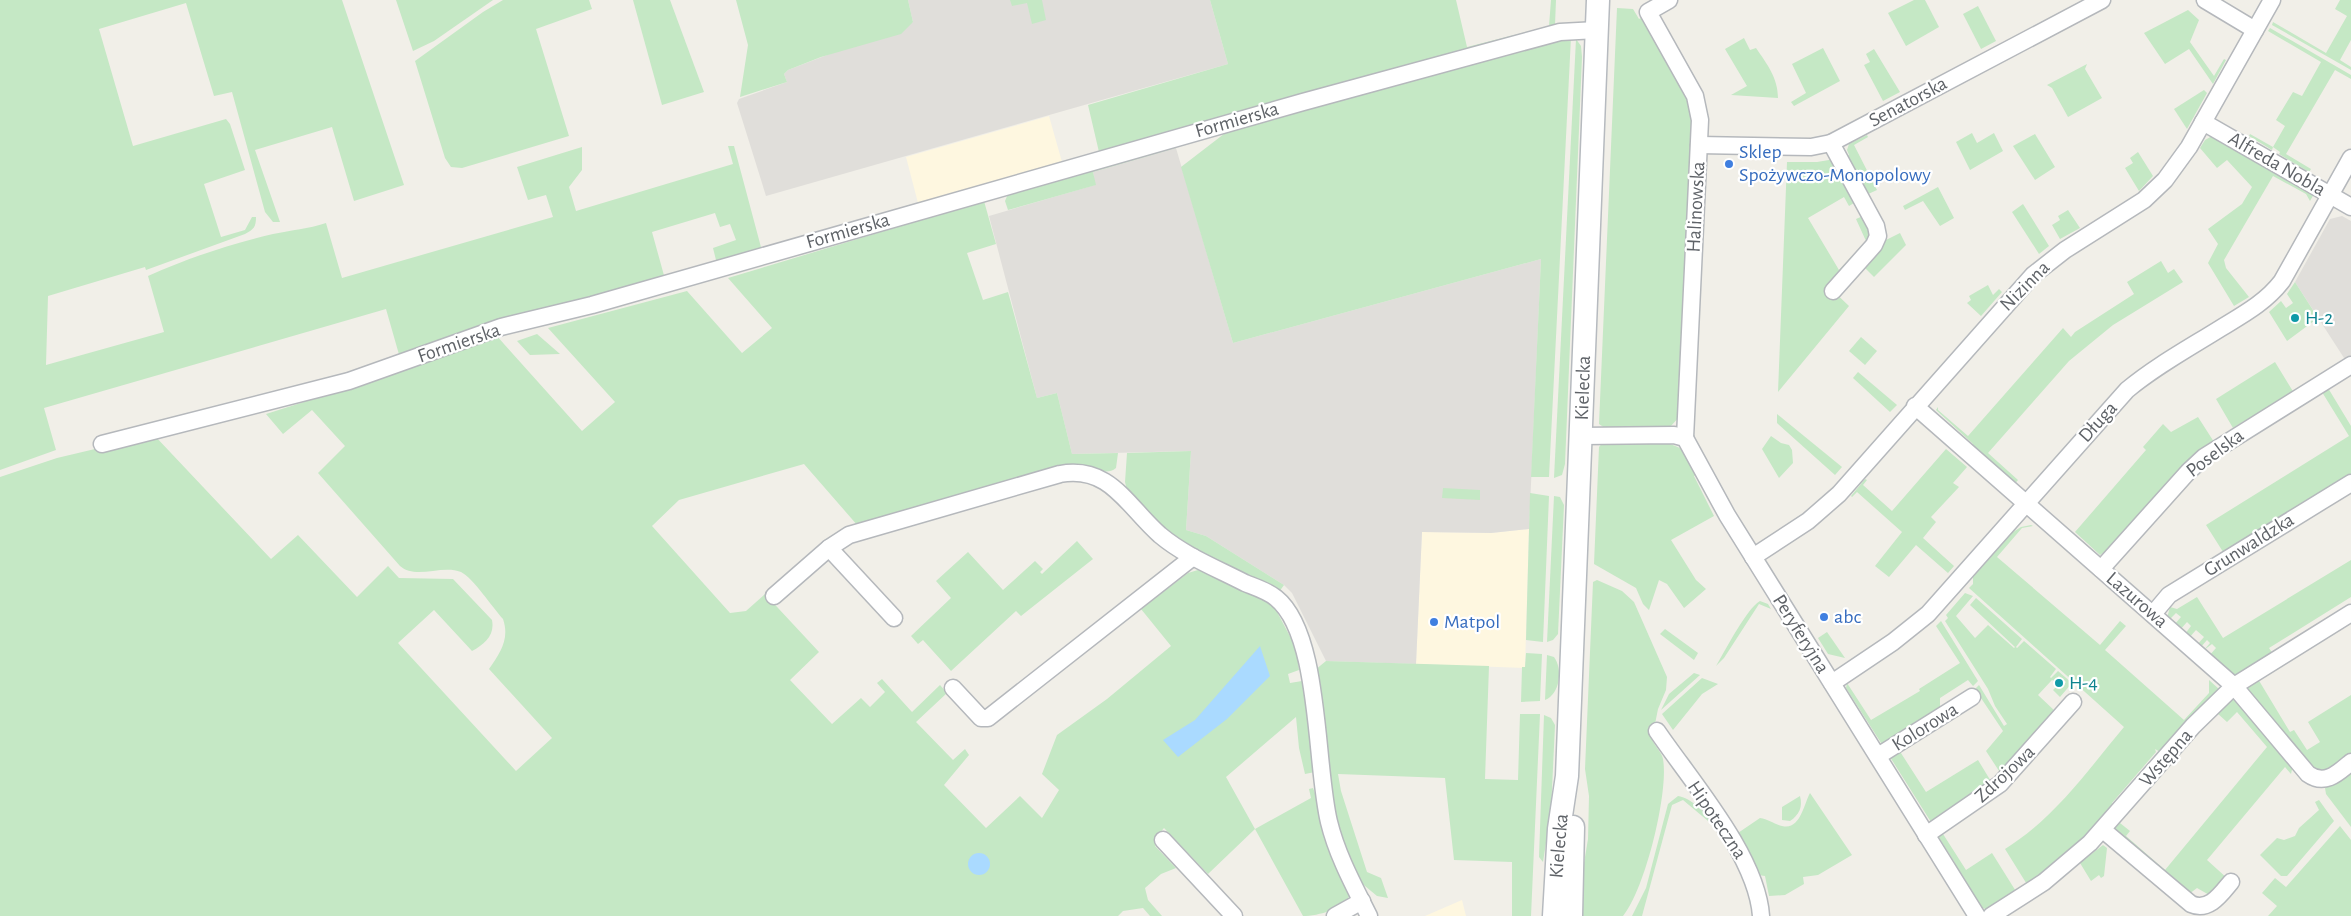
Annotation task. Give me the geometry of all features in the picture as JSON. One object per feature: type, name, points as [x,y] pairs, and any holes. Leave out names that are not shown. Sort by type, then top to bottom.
[{"type":"main road","name":"Kielecka","points":[[1554,916],[1559,830],[1567,776],[1598,0]]},
{"type":"main road","name":"Kielecka","points":[[1567,776],[1573,821],[1571,916]]},
{"type":"street","name":"Halinowska","points":[[1669,0],[1648,12],[1695,96],[1699,112],[1686,438]]},
{"type":"street","name":"Senatorska","points":[[1699,145],[1811,147],[1831,143],[2102,0]]},
{"type":"street","points":[[2205,0],[2255,30]]},
{"type":"street","name":"Nizinna","points":[[1753,557],[1824,509],[2033,275],[2051,260],[2132,208],[2155,190],[2176,166],[2272,0]]},
{"type":"street","name":"Formierska","points":[[102,444],[341,383],[501,327],[592,305],[1303,102],[1560,32],[1597,30]]},
{"type":"street","name":"Alfreda Nobla","points":[[2203,122],[2351,206]]},
{"type":"street","points":[[1831,143],[1876,226],[1878,236],[1874,245],[1833,291]]},
{"type":"street","name":"Długa","points":[[1832,682],[1910,630],[1928,614],[2127,390],[2152,370],[2252,309],[2271,295],[2282,281],[2351,158]]},
{"type":"street","name":"Poselska","points":[[2101,569],[2188,472],[2204,457],[2351,365]]},
{"type":"street","name":"Lazurowa","points":[[1915,406],[2234,686],[2313,777],[2329,778],[2351,762]]},
{"type":"street","points":[[1581,436],[1674,435],[1686,438]]},
{"type":"street","name":"Peryferyjna","points":[[1686,438],[1692,446],[1712,489],[1753,557],[1977,916]]},
{"type":"street","points":[[774,596],[829,548],[849,536],[1073,472],[1094,475],[1102,479],[1162,536],[1193,558],[1275,597],[1295,626],[1309,664],[1322,791],[1329,824],[1365,909],[1335,916]]},
{"type":"street","name":"Grunwaldzka","points":[[2152,614],[2169,596],[2351,483]]},
{"type":"street","points":[[829,548],[894,618]]},
{"type":"street","points":[[952,688],[981,718],[988,718],[1193,558]]},
{"type":"street","name":"Wstępna","points":[[1991,916],[2044,882],[2103,830],[2193,726],[2234,686],[2351,613]]},
{"type":"street","name":"Kolorowa","points":[[1878,756],[1972,697]]},
{"type":"street","name":"Zdrojowa","points":[[1926,835],[2000,784],[2073,702]]},
{"type":"street","name":"Hipoteczna","points":[[1657,732],[1745,860],[1754,885],[1761,916]]},
{"type":"street","points":[[2103,830],[2191,904],[2200,907],[2209,904],[2231,882]]},
{"type":"street","points":[[1163,840],[1234,916]]},
{"type":"shaded area","points":[[908,0],[1210,0],[1228,64],[766,196],[737,103],[739,99],[787,82],[784,74],[788,70],[913,22]]},
{"type":"shaded area","points":[[1049,116],[1062,162],[918,203],[906,157]]},
{"type":"shaded area","points":[[1176,148],[1233,343],[1541,259],[1529,529],[1491,533],[1422,532],[1416,664],[1326,661],[1292,593],[1284,585],[1206,536],[1186,530],[1191,451],[1072,454],[1057,393],[1037,398],[989,216],[1095,185],[1093,172]]},
{"type":"shaded area","points":[[2342,216],[2351,221],[2351,358],[2346,361],[2295,282],[2330,219]]},
{"type":"shaded area","points":[[1529,529],[1525,668],[1416,664],[1422,532],[1491,533]]},
{"type":"shaded area","points":[[1462,900],[1466,916],[1425,916]]},
{"type":"green space","points":[[0,0],[342,0],[404,185],[354,201],[332,127],[255,150],[280,222],[273,222],[265,212],[232,92],[214,96],[186,3],[99,29],[133,146],[226,119],[230,124],[245,170],[204,184],[221,237],[245,230],[252,217],[256,217],[256,223],[245,234],[146,270],[145,267],[48,296],[46,365],[164,332],[148,276],[194,257],[241,242],[326,223],[342,278],[553,217],[546,195],[528,200],[517,167],[582,147],[582,170],[569,187],[576,211],[733,164],[728,146],[734,146],[762,251],[717,264],[713,248],[736,240],[730,224],[720,227],[715,213],[652,232],[665,279],[400,358],[386,309],[44,408],[56,450],[0,470]]},
{"type":"green space","points":[[396,0],[493,0],[434,41],[413,51]]},
{"type":"green space","points":[[503,0],[589,0],[592,9],[536,29],[569,136],[462,168],[451,167],[445,158],[415,61],[483,12]]},
{"type":"green space","points":[[633,0],[670,0],[704,92],[662,105]]},
{"type":"green space","points":[[736,0],[908,0],[913,22],[901,34],[821,57],[788,70],[784,74],[787,82],[740,97],[748,45]]},
{"type":"green space","points":[[1010,0],[1042,0],[1046,20],[1032,24],[1027,3],[1012,6]]},
{"type":"green space","points":[[1210,0],[1456,0],[1467,47],[1549,26],[1551,0],[1556,0],[1555,25],[1099,152],[1088,105],[1228,64]]},
{"type":"green space","points":[[1914,0],[1925,0],[1939,27],[1906,46],[1888,13]]},
{"type":"green space","points":[[2340,0],[2351,0],[2351,40],[2340,60],[2351,67],[2351,70],[2272,25],[2273,22],[2326,53],[2347,16],[2335,9]]},
{"type":"green space","points":[[1978,6],[1996,41],[1981,49],[1963,14]]},
{"type":"green space","points":[[1617,8],[1633,9],[1639,19],[1641,18],[1648,26],[1689,99],[1693,112],[1680,416],[1670,427],[1605,428],[1599,424]]},
{"type":"green space","points":[[2188,10],[2199,20],[2190,42],[2214,76],[2224,59],[2226,60],[2213,84],[2189,49],[2165,64],[2144,33]]},
{"type":"green space","points":[[2270,28],[2351,75],[2351,79],[2335,70],[2286,154],[2311,169],[2309,172],[2279,154],[2280,152],[2273,147],[2285,126],[2276,120],[2293,92],[2302,96],[2321,62],[2268,31]]},
{"type":"green space","points":[[1571,37],[1549,477],[1531,477],[1541,259],[1233,343],[1181,167],[1233,127]]},
{"type":"green space","points":[[1744,38],[1750,50],[1756,48],[1768,66],[1776,84],[1778,98],[1731,95],[1747,86],[1725,49]]},
{"type":"green space","points":[[1576,39],[1581,46],[1582,57],[1565,464],[1562,475],[1554,478]]},
{"type":"green space","points":[[1823,48],[1840,81],[1794,106],[1791,102],[1806,93],[1792,64]]},
{"type":"green space","points":[[1874,49],[1900,92],[1883,101],[1864,65],[1870,62],[1866,54]]},
{"type":"green space","points":[[2087,64],[2085,69],[2102,98],[2068,117],[2052,88],[2047,85]]},
{"type":"green space","points":[[2204,90],[2207,93],[2187,129],[2174,109]]},
{"type":"green space","points":[[1972,133],[1977,143],[1994,133],[2003,151],[1970,170],[1956,142]]},
{"type":"green space","points":[[2035,134],[2055,167],[2035,180],[2013,146]]},
{"type":"green space","points":[[2250,134],[2273,147],[2272,150],[2249,136]]},
{"type":"green space","points":[[1867,135],[1868,137],[1854,145],[1877,190],[1866,195],[1846,157],[1849,155],[1847,150],[1849,144]]},
{"type":"green space","points":[[2212,136],[2314,194],[2310,201],[2306,194],[2273,176],[2224,260],[2226,268],[2249,297],[2234,306],[2208,263],[2218,244],[2208,229],[2242,204],[2252,187],[2227,160],[2217,168],[2200,148],[2205,140]]},
{"type":"green space","points":[[1175,143],[1176,148],[1093,172],[1096,185],[1008,210],[1005,201],[1008,194]]},
{"type":"green space","points":[[2138,152],[2153,176],[2139,191],[2125,168],[2133,163],[2130,158]]},
{"type":"green space","points":[[1835,159],[1854,203],[1849,206],[1844,197],[1808,218],[1839,270],[1866,241],[1856,219],[1863,216],[1873,236],[1829,287],[1849,306],[1778,392],[1787,162],[1817,162]]},
{"type":"green space","points":[[1938,187],[1954,218],[1940,226],[1923,201],[1905,210],[1903,206]]},
{"type":"green space","points":[[984,201],[996,244],[967,253],[983,300],[1008,292],[1037,398],[1057,393],[1072,454],[1118,453],[1116,468],[1103,471],[1085,466],[1070,466],[858,526],[804,464],[679,500],[652,526],[730,613],[746,611],[765,594],[819,652],[790,680],[832,724],[861,698],[870,707],[885,692],[877,683],[882,679],[912,712],[940,685],[947,693],[916,722],[953,760],[965,749],[969,755],[944,785],[986,828],[1020,796],[1042,818],[1059,790],[1042,774],[1057,735],[1107,699],[1171,646],[1141,609],[1188,573],[1198,570],[1266,598],[1276,610],[1297,652],[1299,670],[1288,674],[1290,683],[1302,681],[1306,683],[1315,772],[1305,774],[1299,748],[1296,717],[1226,777],[1255,829],[1208,874],[1164,828],[1154,840],[1157,844],[1155,846],[1176,868],[1161,874],[1145,888],[1148,900],[1162,916],[1150,916],[1143,908],[1123,911],[1118,916],[0,916],[0,477],[57,458],[154,435],[271,559],[298,535],[357,597],[388,566],[399,578],[453,579],[492,620],[492,630],[488,639],[472,651],[434,610],[398,643],[516,771],[552,738],[489,669],[503,646],[505,639],[503,619],[477,587],[461,572],[446,570],[414,572],[400,566],[318,473],[345,446],[312,410],[283,434],[266,414],[304,402],[304,398],[496,335],[582,431],[615,402],[548,328],[687,291],[742,353],[772,328],[728,278]]},
{"type":"green space","points":[[2023,204],[2049,246],[2039,254],[2012,212]]},
{"type":"green space","points":[[2068,210],[2080,228],[2060,239],[2052,225],[2060,220],[2058,216]]},
{"type":"green space","points":[[1900,233],[1906,245],[1874,277],[1863,266],[1884,241]]},
{"type":"green space","points":[[2161,261],[2168,273],[2174,269],[2183,282],[2113,325],[2069,361],[1988,453],[2018,480],[2014,485],[1971,447],[1973,444],[1936,410],[1938,407],[1938,410],[1968,436],[2063,328],[2071,337],[2075,332],[2134,294],[2127,282]]},
{"type":"green space","points":[[2295,282],[2318,318],[2287,341],[2269,312],[2281,301],[2286,308],[2293,303],[2287,294]]},
{"type":"green space","points":[[1988,285],[1993,295],[1999,289],[2002,292],[1981,316],[1967,303],[1971,300],[1969,296]]},
{"type":"green space","points":[[537,334],[560,354],[530,355],[517,341]]},
{"type":"green space","points":[[1861,337],[1877,351],[1865,365],[1849,351]]},
{"type":"green space","points":[[2275,362],[2294,393],[2245,423],[2244,421],[2233,428],[2216,399]]},
{"type":"green space","points":[[1858,372],[1897,405],[1890,412],[1853,378]]},
{"type":"green space","points":[[2328,388],[2351,426],[2351,476],[2225,555],[2206,525],[2349,436],[2322,392]]},
{"type":"green space","points":[[1777,414],[1842,467],[1835,475],[1777,423]]},
{"type":"green space","points":[[2198,417],[2214,442],[2193,455],[2118,542],[2100,555],[2075,532],[2146,450],[2143,447],[2163,424],[2171,432]]},
{"type":"green space","points":[[1771,436],[1781,443],[1789,445],[1792,450],[1793,463],[1779,478],[1762,449]]},
{"type":"green space","points":[[1604,441],[1648,441],[1670,444],[1686,453],[1698,474],[1694,476],[1714,516],[1671,540],[1696,580],[1706,589],[1684,608],[1667,584],[1659,580],[1649,610],[1643,604],[1636,588],[1594,564],[1599,447]]},
{"type":"green space","points":[[1946,449],[1967,467],[1953,483],[1959,487],[1931,517],[1936,522],[1923,538],[1954,566],[1948,573],[1916,545],[1889,577],[1875,566],[1902,532],[1857,492],[1851,496],[1865,479],[1867,480],[1863,485],[1892,511]]},
{"type":"green space","points":[[1191,451],[1186,530],[1206,536],[1284,585],[1279,592],[1200,555],[1170,534],[1128,494],[1125,482],[1127,453]]},
{"type":"green space","points":[[1443,488],[1480,490],[1480,500],[1442,498]]},
{"type":"green space","points":[[1530,493],[1549,496],[1543,642],[1526,640]]},
{"type":"green space","points":[[1554,496],[1560,497],[1564,505],[1558,634],[1553,640],[1547,642]]},
{"type":"green space","points":[[2033,526],[2022,528],[1997,557],[2100,645],[2120,621],[2126,626],[2105,650],[2184,720],[2209,693],[2209,680],[2220,690],[2162,753],[2155,749],[2156,752],[2112,803],[2116,807],[2099,827],[2028,886],[2005,849],[2023,837],[2055,809],[2124,727],[1969,588],[1973,584],[1973,577],[2013,532],[2021,527]]},
{"type":"green space","points":[[1077,541],[1093,559],[1021,616],[1016,611],[951,671],[923,640],[918,644],[911,636],[951,598],[936,581],[968,552],[1003,590],[1035,561],[1043,569],[1040,572],[1042,574]]},
{"type":"green space","points":[[2351,560],[2351,597],[2269,648],[2273,654],[2236,677],[2209,656],[2216,648],[2212,644],[2204,650],[2210,643],[2207,640],[2200,648],[2197,645],[2204,637],[2196,630],[2189,638],[2185,634],[2191,626],[2187,622],[2180,630],[2174,625],[2181,617],[2176,613],[2169,620],[2167,618],[2170,607],[2177,609],[2197,597],[2223,638]]},
{"type":"green space","points":[[1597,580],[1622,591],[1634,602],[1667,677],[1666,690],[1658,709],[1652,739],[1663,759],[1664,774],[1659,816],[1647,864],[1631,903],[1623,916],[1579,916],[1580,887],[1588,839],[1589,796],[1585,769],[1593,582]]},
{"type":"green space","points":[[1965,593],[1973,596],[1956,616],[1975,638],[1988,625],[2015,647],[1970,605],[1976,598],[2022,639],[2017,648],[2024,641],[2056,669],[2051,678],[2058,671],[2072,683],[2060,697],[2053,690],[2056,687],[2060,689],[2066,682],[2059,676],[2054,681],[2052,680],[2038,695],[2056,712],[2019,750],[2019,754],[2001,774],[1986,751],[2003,731],[1975,689],[1979,685],[2004,726],[2007,724],[1995,706],[1988,689],[1945,621],[1948,618],[1946,615]]},
{"type":"green space","points":[[1760,601],[1768,604],[1771,609],[1759,604],[1724,658],[1716,666],[1749,612]]},
{"type":"green space","points":[[1941,621],[1978,681],[1973,686],[1968,680],[1940,698],[1940,711],[1883,746],[1846,688],[1847,683],[1871,720],[1920,691],[1919,689],[1960,663],[1936,626]]},
{"type":"green space","points":[[1665,629],[1698,653],[1694,660],[1660,634]]},
{"type":"green space","points":[[1827,632],[1845,658],[1828,654],[1818,638]]},
{"type":"green space","points":[[1526,653],[1542,654],[1540,701],[1521,702],[1522,667],[1525,667]]},
{"type":"green space","points":[[1547,655],[1554,657],[1557,662],[1559,681],[1554,692],[1545,700]]},
{"type":"green space","points":[[1326,661],[1489,666],[1485,779],[1518,780],[1520,714],[1540,714],[1531,916],[1512,916],[1512,862],[1454,860],[1445,778],[1338,774],[1341,791],[1367,872],[1381,878],[1388,898],[1377,896],[1359,881],[1340,837],[1333,809],[1315,670]]},
{"type":"green space","points":[[1694,673],[1700,675],[1661,710],[1669,694]]},
{"type":"green space","points":[[1702,678],[1718,684],[1702,694],[1673,730],[1662,714]]},
{"type":"green space","points":[[2258,679],[2290,732],[2294,730],[2307,750],[2320,742],[2308,722],[2351,695],[2351,757],[2331,771],[2315,771],[2246,688]]},
{"type":"green space","points":[[2231,699],[2235,699],[2293,765],[2291,774],[2285,767],[2207,860],[2228,879],[2211,896],[2197,888],[2189,894],[2114,829],[2120,823],[2130,831],[2126,836],[2165,870],[2267,747],[2237,712],[2227,722],[2217,713]]},
{"type":"green space","points":[[1544,715],[1551,718],[1555,725],[1551,811],[1543,862],[1539,857]]},
{"type":"green space","points":[[1899,750],[1926,792],[1978,760],[1992,783],[1931,822],[1890,757]]},
{"type":"green space","points":[[2351,768],[2351,827],[2326,794],[2325,788]]},
{"type":"green space","points":[[1313,788],[1351,892],[1348,898],[1344,903],[1331,910],[1316,915],[1303,916],[1255,829],[1311,798],[1309,789]]},
{"type":"green space","points":[[1810,793],[1852,855],[1818,875],[1803,877],[1804,884],[1785,895],[1769,896],[1765,876],[1758,875],[1735,835],[1760,818],[1782,826],[1793,824],[1800,816]]},
{"type":"green space","points":[[1678,796],[1699,807],[1714,826],[1683,800],[1672,805],[1642,916],[1632,916],[1646,888],[1668,804]]},
{"type":"green space","points":[[1800,796],[1801,807],[1796,816],[1790,821],[1782,820],[1782,807]]},
{"type":"green space","points":[[2319,800],[2334,821],[2287,876],[2281,876],[2260,855],[2277,838],[2284,840],[2295,836],[2299,828],[2319,810],[2315,802]]},
{"type":"green space","points":[[2340,826],[2351,840],[2351,916],[2268,916],[2277,906],[2262,893],[2275,878],[2286,887]]},
{"type":"green space","points":[[1947,828],[1943,834],[1966,870],[1992,853],[2017,893],[1988,910],[1980,907],[1952,864],[1955,863],[1938,836]]},
{"type":"green space","points":[[2103,845],[2107,848],[2104,876],[2101,878],[2099,875],[2091,881],[2080,863]]},
{"type":"water","points":[[1260,646],[1270,676],[1227,719],[1178,757],[1163,740],[1195,720]]},
{"type":"water","points":[[979,853],[987,856],[990,864],[987,872],[979,875],[971,872],[968,864],[971,856]]},
{"type":"place","name":"Sklep Spożywczo-Monopolowy","points":[[1729,164]]},
{"type":"place","name":"H-2","points":[[2295,318]]},
{"type":"place","name":"abc","points":[[1824,617]]},
{"type":"place","name":"Matpol","points":[[1434,622]]},
{"type":"place","name":"H-4","points":[[2059,683]]}]
